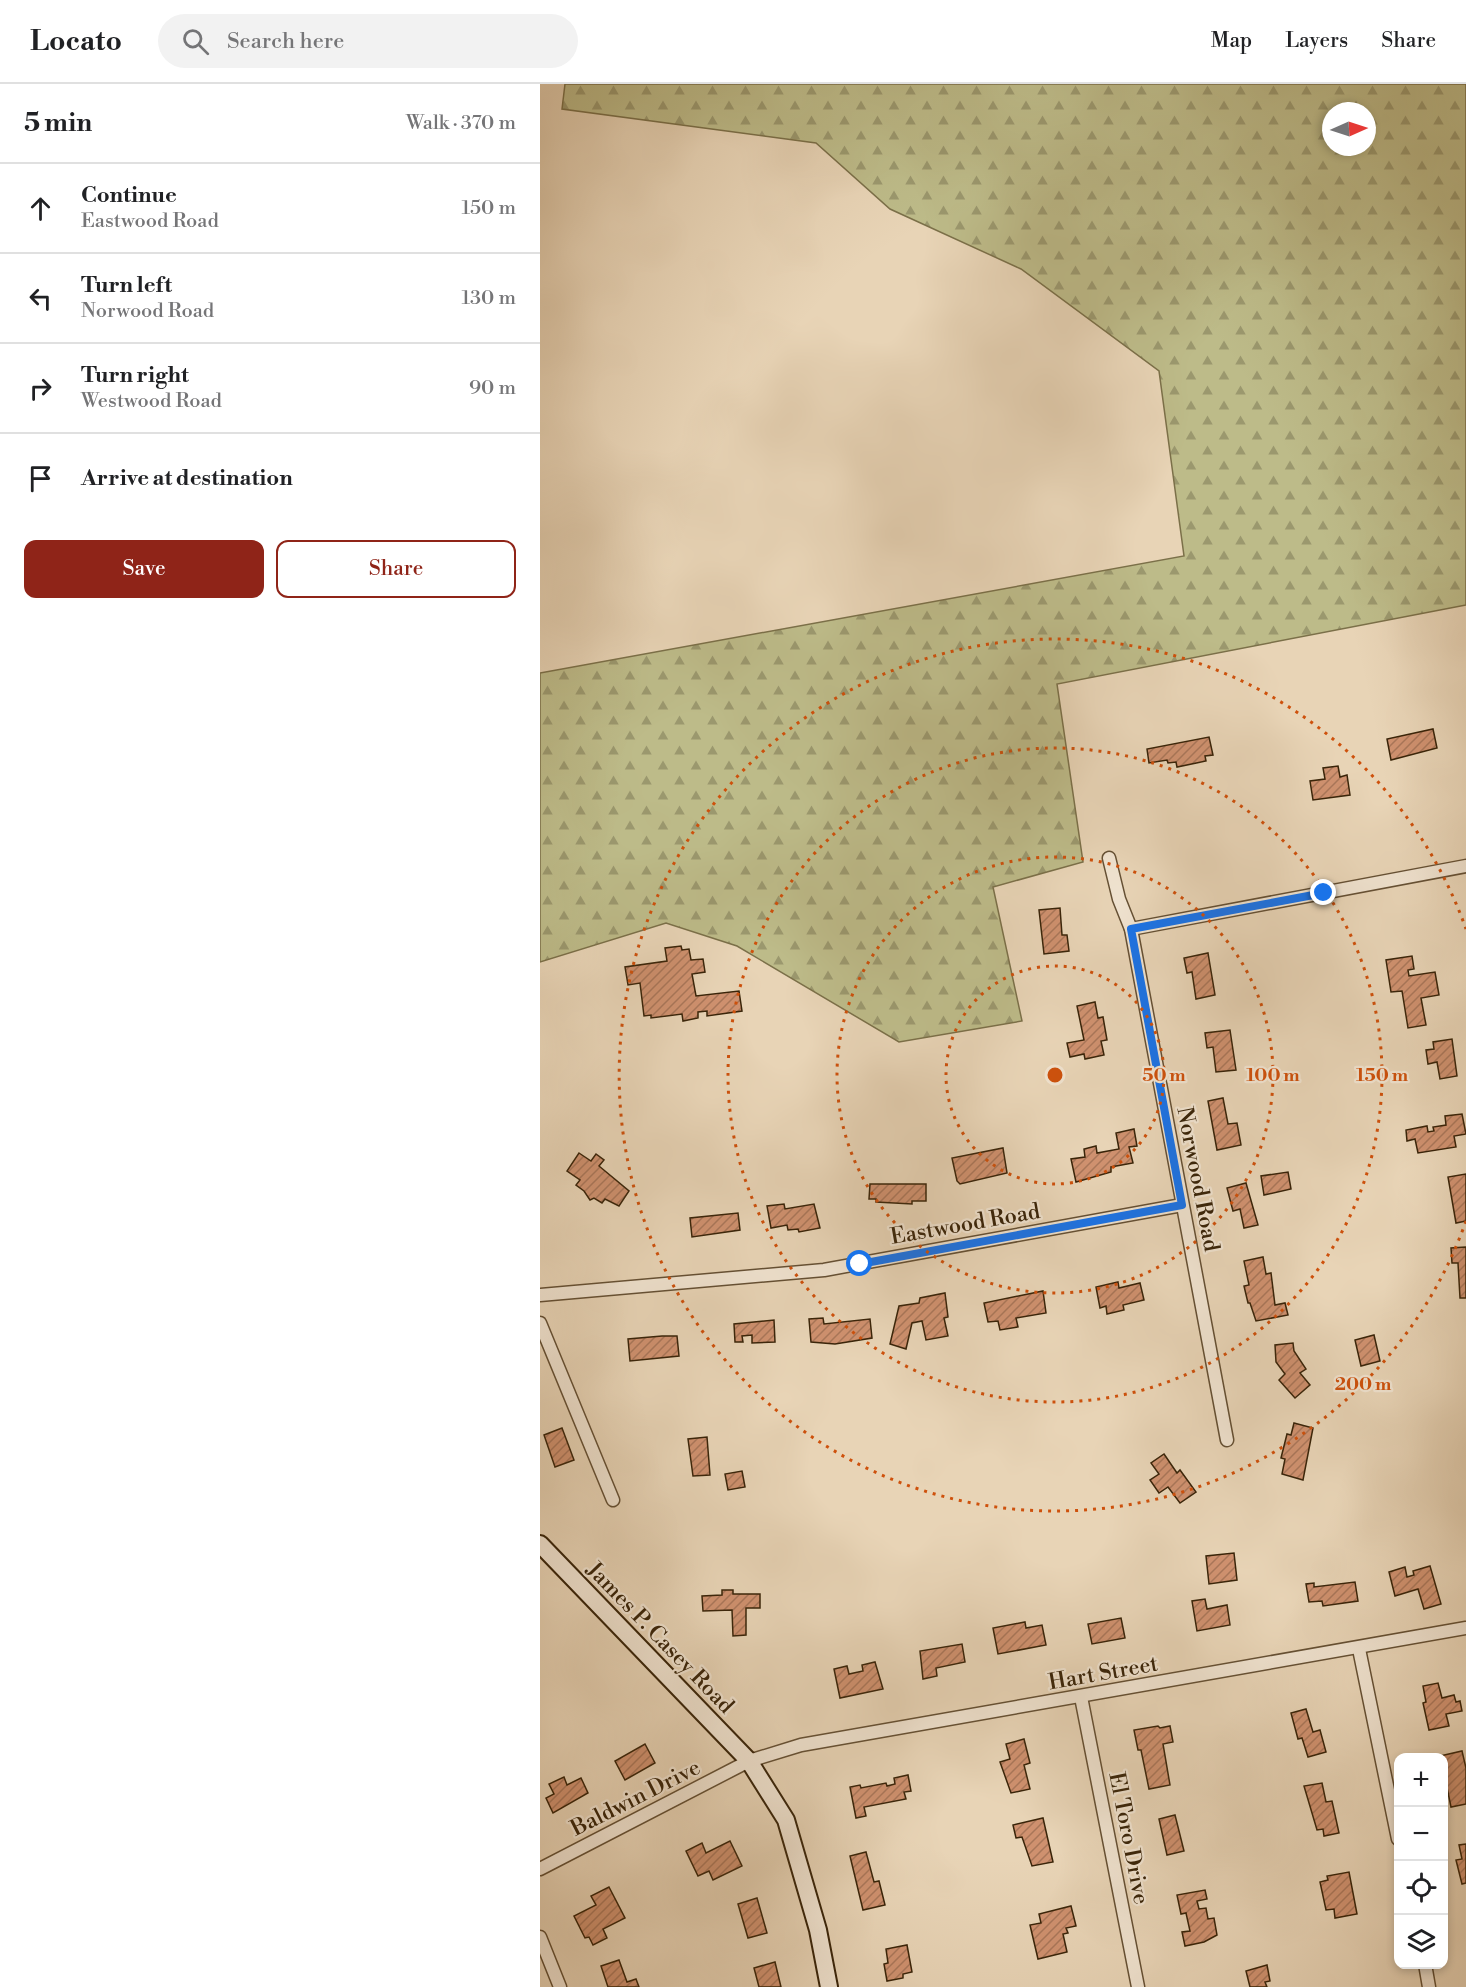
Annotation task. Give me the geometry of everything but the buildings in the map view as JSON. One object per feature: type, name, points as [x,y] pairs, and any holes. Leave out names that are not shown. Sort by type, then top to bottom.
[{"type":"main road","name":"James P. Casey Road","points":[[540,1544],[749,1761],[786,1820],[818,1930],[829,1987]]},
{"type":"street","name":"Norwood Road","points":[[1108,858],[1119,899],[1131,929],[1227,1440]]},
{"type":"street","points":[[1131,929],[1466,866]]},
{"type":"street","name":"Eastwood Road","points":[[540,1295],[824,1270],[1182,1205]]},
{"type":"street","points":[[540,1323],[613,1500]]},
{"type":"street","name":"Hart Street","points":[[749,1761],[801,1745],[1359,1649],[1466,1628]]},
{"type":"street","points":[[1359,1649],[1394,1820]]},
{"type":"street","name":"El Toro Drive","points":[[1080,1697],[1138,1987]]},
{"type":"street","name":"Baldwin Drive","points":[[540,1869],[749,1761]]},
{"type":"street","points":[[540,1937],[560,1987]]},
{"type":"street","points":[[1426,1969],[1430,1987]]},
{"type":"green space","points":[[565,84],[1466,84],[1466,605],[1057,684],[1083,862],[993,887],[1022,1021],[899,1042],[737,946],[666,923],[540,962],[540,673],[1184,556],[1159,371],[1021,269],[890,209],[816,143],[562,109]]},
{"type":"route","points":[[860,1264],[1182,1205],[1131,929],[1324,893]]}]
